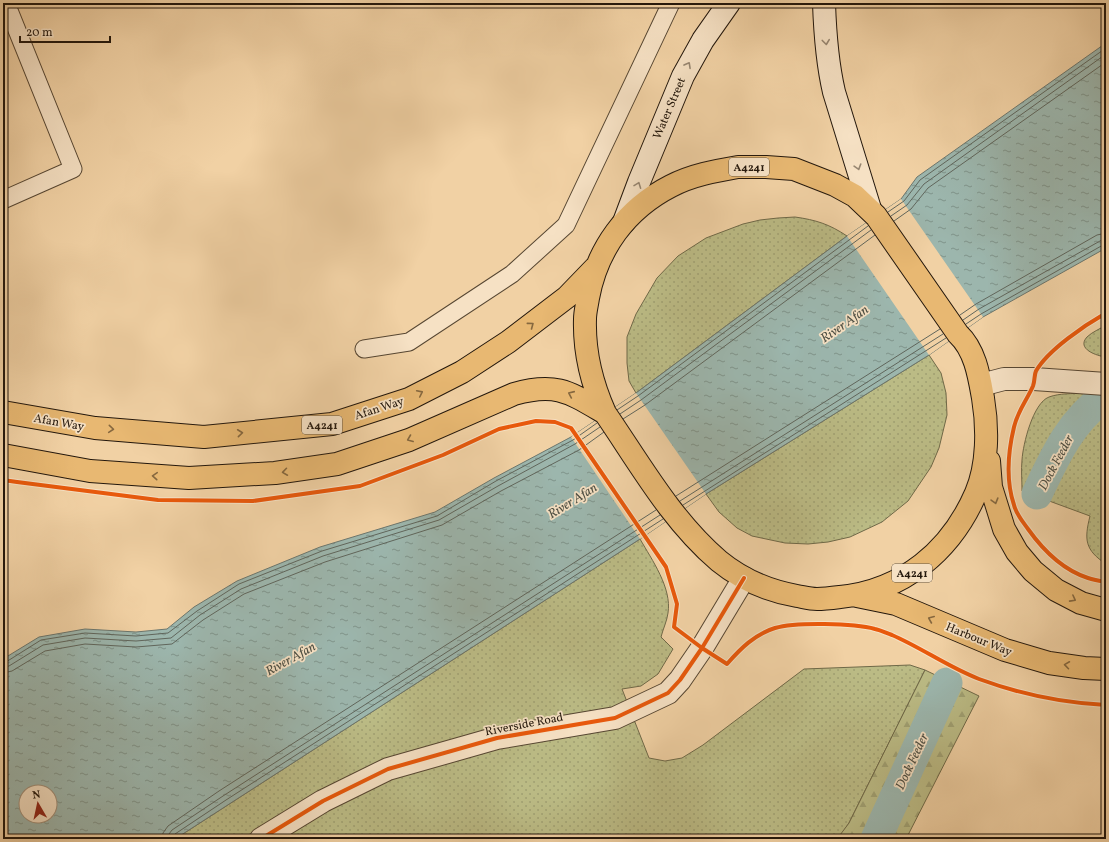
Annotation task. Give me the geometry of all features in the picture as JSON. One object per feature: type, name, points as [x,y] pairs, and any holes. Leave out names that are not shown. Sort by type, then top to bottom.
[{"type":"main road","name":"A4241","points":[[738,167],[794,169],[836,185],[855,196],[873,212],[958,334],[966,342],[981,384],[986,419],[985,459],[976,492],[960,524],[941,549],[916,571],[887,586],[856,596],[816,599],[779,593],[744,578],[720,561],[675,516],[605,413],[594,383],[586,341],[585,318],[591,280],[608,244],[624,222],[645,202],[671,185],[705,173],[738,167]]},
{"type":"main road","name":"Afan Way","points":[[3,412],[95,428],[204,437],[332,424],[408,399],[462,372],[508,342],[567,297],[596,267]]},
{"type":"main road","name":"A4241","points":[[3,455],[90,471],[128,474],[189,478],[274,473],[337,464],[409,440],[514,394],[526,391],[550,388],[562,390],[580,398],[605,413]]},
{"type":"main road","name":"A4241","points":[[986,434],[991,487],[1004,529],[1017,552],[1033,571],[1056,590],[1081,603],[1106,610]]},
{"type":"main road","name":"Harbour Way","points":[[856,596],[896,604],[1005,650],[1049,663],[1084,668],[1106,669]]},
{"type":"street","name":"Water Street","points":[[624,222],[683,76],[703,40],[729,3]]},
{"type":"street","points":[[824,3],[824,28],[834,92],[873,212]]},
{"type":"street","points":[[981,384],[1004,379],[1034,379],[1106,384]]},
{"type":"street","name":"Riverside Road","points":[[261,839],[323,801],[388,769],[497,738],[615,718],[668,693],[680,680],[702,648],[744,578]]},
{"type":"lane","points":[[364,349],[409,342],[512,274],[566,225],[671,3]]},
{"type":"lane","points":[[3,200],[73,169],[7,14]]},
{"type":"green space","points":[[795,217],[822,223],[847,236],[636,393],[629,381],[627,337],[636,314],[657,278],[678,256],[706,238],[743,224],[760,220]]},
{"type":"green space","points":[[1106,325],[1106,357],[1089,351],[1084,345],[1084,341],[1087,337]]},
{"type":"green space","points":[[929,355],[941,373],[946,393],[947,415],[939,448],[931,467],[908,501],[882,522],[850,537],[828,542],[808,544],[785,543],[752,536],[737,528],[719,512],[706,494]]},
{"type":"green space","points":[[1062,394],[1106,394],[1106,564],[1094,554],[1088,544],[1087,532],[1090,516],[1022,491],[1024,444],[1038,407],[1049,397]]},
{"type":"green space","points":[[640,539],[660,574],[667,594],[668,613],[661,637],[673,649],[658,674],[641,686],[622,689],[649,758],[665,761],[682,758],[703,745],[804,669],[910,665],[925,670],[849,823],[840,835],[809,839],[700,835],[656,839],[175,839]]},
{"type":"green space","points":[[925,670],[979,696],[906,839],[829,839],[840,835],[849,823]]},
{"type":"green space","points":[[673,836],[746,837],[767,839],[656,839]]},
{"type":"water","name":"River Afan","points":[[1106,43],[1106,248],[983,317],[929,355],[706,494],[640,539],[175,839],[3,839],[3,659],[39,637],[85,629],[136,632],[167,629],[194,607],[237,581],[320,547],[435,512],[494,478],[571,437],[636,393],[847,236],[901,199],[917,177]]},
{"type":"pier","points":[[901,199],[983,317],[929,355],[847,236]]},
{"type":"pier","points":[[636,393],[706,494],[640,539],[571,437]]},
{"type":"waterway","name":"Dock Feeder","points":[[1037,494],[1050,466],[1065,440],[1083,416],[1106,396]]},
{"type":"waterway","name":"Dock Feeder","points":[[876,839],[947,683]]},
{"type":"cycle path","points":[[1106,313],[1078,331],[1058,347],[1049,355],[1036,371],[1033,386],[1020,410],[1016,421],[1010,446],[1009,466],[1011,496],[1015,508],[1018,515],[1034,537],[1047,552],[1062,565],[1088,578],[1106,582]]},
{"type":"cycle path","points":[[3,480],[158,500],[253,501],[360,486],[443,455],[499,429],[536,421],[555,422],[571,428],[666,567],[677,604],[674,627],[727,664],[754,638],[775,628],[810,624],[853,625],[877,629],[892,635],[957,669],[994,684],[1041,697],[1106,705]]},
{"type":"cycle path","points":[[261,839],[323,801],[388,769],[497,738],[615,718],[668,693],[680,680],[702,648],[744,578]]}]
